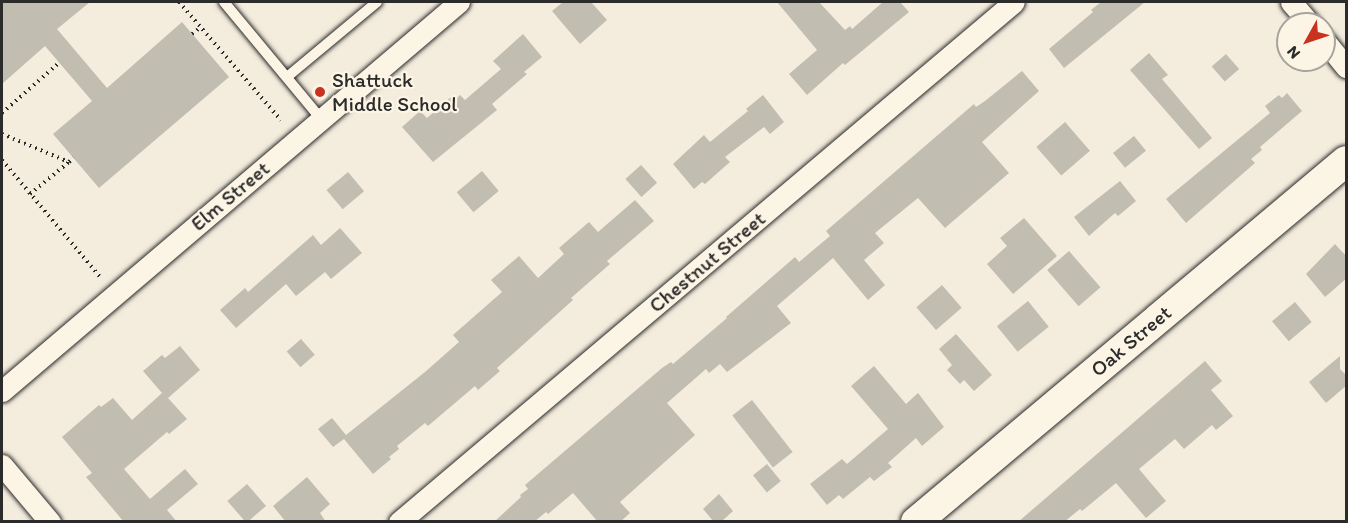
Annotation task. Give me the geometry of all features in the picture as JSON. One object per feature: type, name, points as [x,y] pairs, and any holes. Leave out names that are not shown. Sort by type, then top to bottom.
[{"type":"street","name":"Elm Street","points":[[2,392],[459,2]]},
{"type":"street","name":"Chestnut Street","points":[[399,522],[1014,2]]},
{"type":"street","points":[[1336,54],[1347,67]]},
{"type":"street","name":"Oak Street","points":[[916,522],[1347,161]]},
{"type":"street","points":[[2,465],[50,522]]},
{"type":"lane","points":[[224,2],[321,119]]},
{"type":"lane","points":[[287,77],[377,2]]},
{"type":"path","points":[[179,2],[281,120]]},
{"type":"path","points":[[192,34],[201,27]]},
{"type":"path","points":[[2,113],[59,63]]},
{"type":"path","points":[[2,134],[69,162]]},
{"type":"path","points":[[30,194],[73,158]]},
{"type":"path","points":[[2,160],[115,294]]},
{"type":"building","points":[[2,2],[90,2],[57,29],[107,88],[182,22],[229,77],[99,188],[53,134],[92,101],[45,46],[2,84]]},
{"type":"building","points":[[563,2],[591,2],[607,20],[580,44],[552,11]]},
{"type":"building","points":[[777,2],[819,2],[845,30],[850,26],[852,29],[883,2],[900,2],[909,12],[845,65],[843,63],[807,95],[789,74],[817,50]]},
{"type":"building","points":[[1101,2],[1145,2],[1064,68],[1049,49],[1093,12],[1091,10]]},
{"type":"building","points":[[523,34],[542,57],[524,72],[527,74],[492,104],[497,110],[433,162],[402,127],[420,111],[427,118],[451,97],[454,101],[460,95],[465,100],[501,69],[493,61]]},
{"type":"building","points":[[1149,53],[1168,75],[1162,79],[1212,138],[1199,149],[1130,70]]},
{"type":"building","points":[[1226,54],[1239,69],[1225,82],[1212,66]]},
{"type":"building","points":[[1022,71],[1039,91],[982,142],[1009,173],[945,228],[918,198],[875,233],[884,243],[864,260],[885,285],[868,300],[833,258],[777,306],[791,323],[727,372],[720,364],[709,373],[706,369],[667,403],[695,435],[620,502],[630,513],[620,522],[598,522],[573,493],[548,514],[546,512],[534,522],[494,522],[528,489],[525,485],[662,368],[671,362],[673,364],[795,257],[799,262],[830,236],[826,231],[974,104],[976,107],[985,101]]},
{"type":"building","points":[[1287,93],[1302,111],[1260,147],[1262,150],[1251,159],[1255,163],[1186,223],[1166,199],[1270,113],[1265,106],[1279,95],[1282,98]]},
{"type":"building","points":[[763,95],[784,122],[770,134],[764,127],[725,157],[730,162],[705,184],[702,182],[694,189],[673,164],[704,135],[710,142],[748,111],[746,109]]},
{"type":"building","points":[[1065,122],[1090,151],[1061,176],[1036,147]]},
{"type":"building","points":[[1134,136],[1146,151],[1125,168],[1113,153]]},
{"type":"building","points":[[641,165],[657,183],[641,197],[625,179]]},
{"type":"building","points":[[482,171],[499,191],[473,212],[457,192]]},
{"type":"building","points":[[348,172],[364,191],[343,209],[327,190]]},
{"type":"building","points":[[1120,181],[1136,201],[1118,216],[1115,213],[1089,236],[1074,217]]},
{"type":"building","points":[[635,200],[654,221],[607,261],[610,264],[571,298],[573,300],[497,368],[500,371],[478,390],[475,386],[428,426],[425,423],[397,446],[399,449],[389,457],[391,459],[373,474],[344,439],[333,447],[318,429],[332,418],[346,435],[425,372],[459,342],[453,335],[502,292],[491,280],[519,256],[538,278],[564,254],[559,248],[589,222],[598,232]]},
{"type":"building","points":[[1024,218],[1057,256],[1013,294],[987,264],[1007,246],[1000,238]]},
{"type":"building","points":[[340,228],[362,253],[331,279],[325,272],[296,296],[286,284],[236,328],[220,310],[245,288],[248,292],[313,235],[321,245]]},
{"type":"building","points":[[1335,244],[1347,257],[1347,278],[1325,297],[1306,274]]},
{"type":"building","points":[[1069,251],[1100,287],[1079,306],[1047,270]]},
{"type":"building","points":[[942,285],[962,308],[936,330],[916,307]]},
{"type":"building","points":[[1028,301],[1049,327],[1018,352],[997,326]]},
{"type":"building","points":[[1295,302],[1312,322],[1289,341],[1272,321]]},
{"type":"building","points":[[956,334],[992,375],[974,391],[964,380],[960,384],[947,370],[952,365],[939,349]]},
{"type":"building","points":[[301,339],[315,355],[300,367],[287,351]]},
{"type":"building","points":[[180,346],[200,370],[168,398],[187,419],[169,434],[167,432],[124,469],[150,499],[185,469],[198,484],[167,510],[177,522],[124,522],[86,477],[92,473],[62,437],[99,405],[101,407],[113,398],[132,420],[162,393],[143,371],[162,355],[165,358]]},
{"type":"building","points":[[1340,356],[1340,369],[1347,376],[1347,385],[1326,403],[1309,382]]},
{"type":"building","points":[[1205,361],[1222,381],[1211,390],[1233,416],[1216,430],[1212,425],[1184,449],[1175,439],[1139,469],[1166,501],[1146,518],[1116,483],[1082,511],[1080,509],[1064,522],[1018,522]]},
{"type":"building","points":[[874,366],[906,404],[918,393],[944,427],[922,446],[916,438],[888,463],[892,467],[874,481],[870,477],[843,499],[839,495],[827,505],[810,484],[842,459],[847,464],[888,429],[851,386]]},
{"type":"building","points":[[752,400],[793,452],[773,467],[732,415]]},
{"type":"building","points":[[767,464],[781,481],[767,492],[753,475]]},
{"type":"building","points":[[307,477],[330,504],[320,513],[326,522],[286,522],[273,506]]},
{"type":"building","points":[[247,484],[266,506],[246,522],[227,501]]},
{"type":"building","points":[[719,494],[733,511],[721,522],[714,522],[703,509]]},
{"type":"place","name":"Shattuck Middle School","points":[[320,92]]}]
